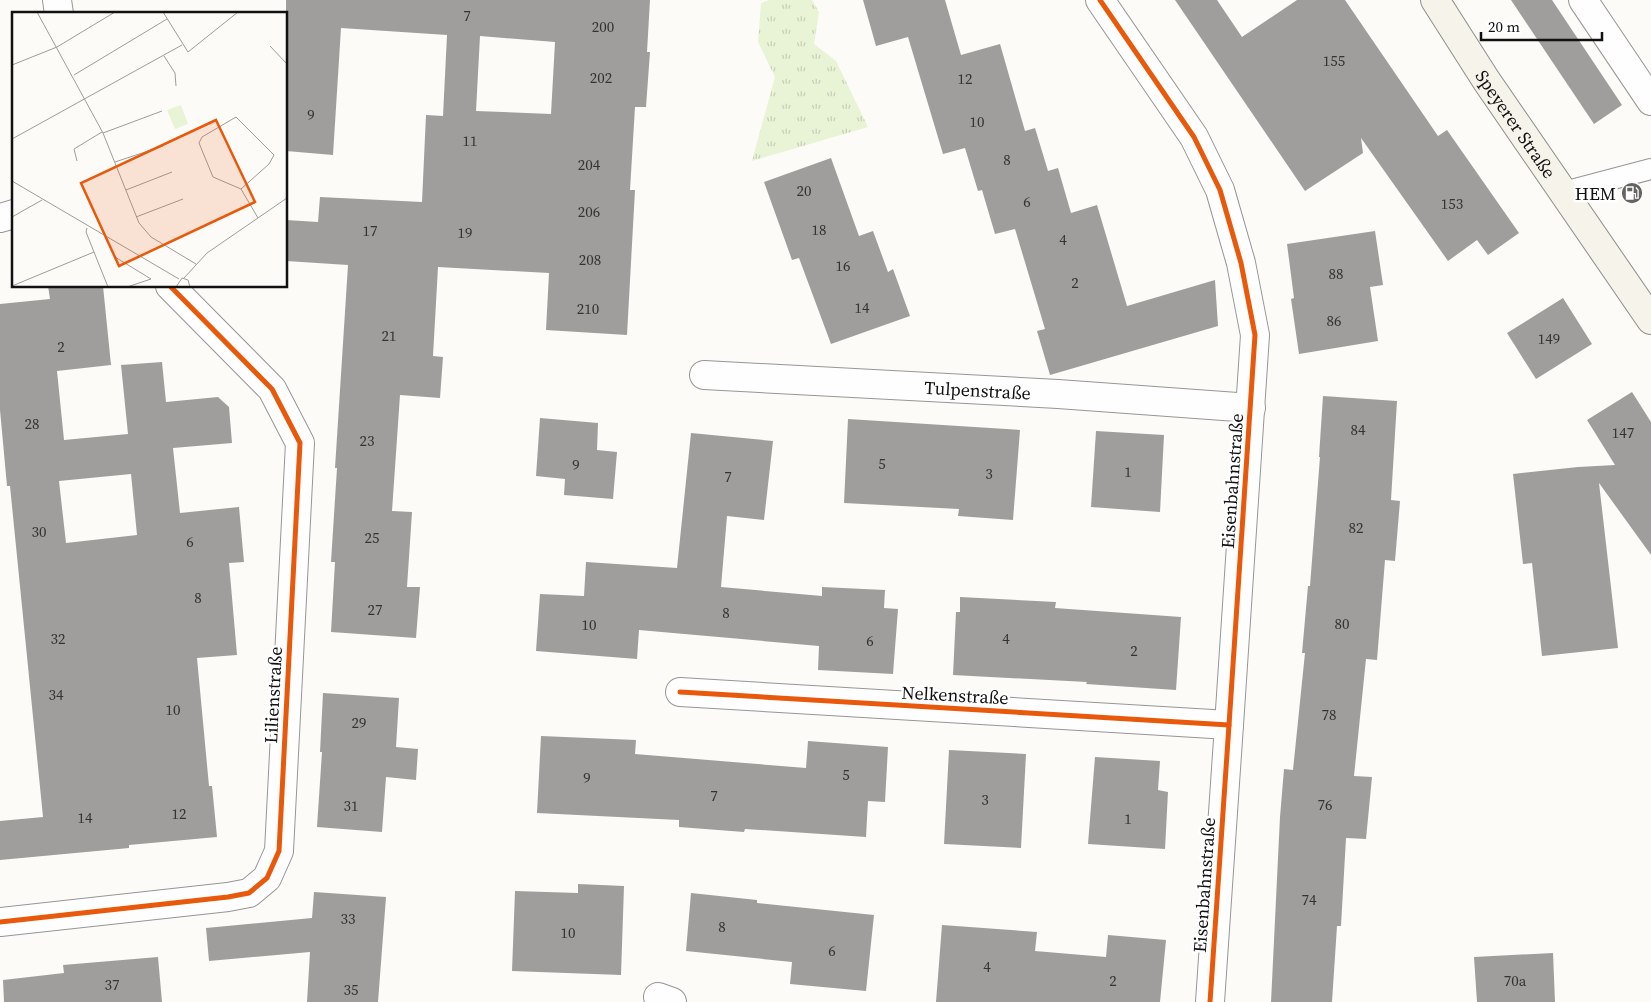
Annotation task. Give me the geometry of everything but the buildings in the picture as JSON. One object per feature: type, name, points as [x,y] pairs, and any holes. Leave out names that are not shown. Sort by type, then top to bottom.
[{"type":"main road","name":"Speyerer Straße","points":[[1435,0],[1486,80],[1651,320]]},
{"type":"street","name":"Eisenbahnstraße","points":[[1100,0],[1194,137],[1220,190],[1241,263],[1255,335],[1210,1002]]},
{"type":"street","points":[[1583,0],[1651,101]]},
{"type":"street","name":"Lilienstraße","points":[[0,922],[228,897],[248,893],[267,878],[279,851],[300,442],[272,389],[172,288]]},
{"type":"street","name":"Tulpenstraße","points":[[704,375],[1048,394],[1251,408]]},
{"type":"street","name":"Nelkenstraße","points":[[680,692],[1230,725]]},
{"type":"lane","points":[[1564,192],[1651,168]]},
{"type":"green space","points":[[769,0],[812,0],[819,12],[814,44],[836,61],[868,127],[752,161],[775,77],[758,42],[761,3]]},
{"type":"cycle path","points":[[1100,0],[1194,137],[1220,190],[1241,263],[1255,335],[1210,1002]]},
{"type":"cycle path","points":[[0,922],[228,897],[249,893],[267,878],[279,851],[300,443],[272,389],[172,288]]},
{"type":"cycle path","points":[[680,692],[1229,725]]},
{"type":"place","name":"HEM","points":[[1632,193]]}]
